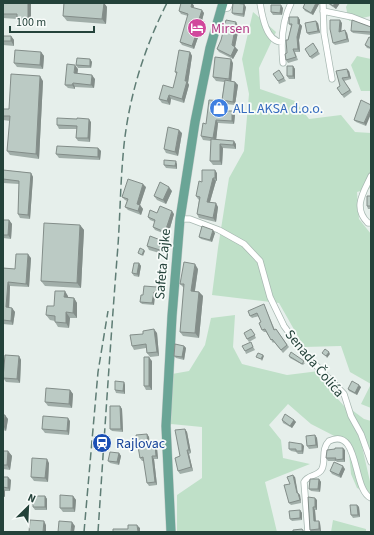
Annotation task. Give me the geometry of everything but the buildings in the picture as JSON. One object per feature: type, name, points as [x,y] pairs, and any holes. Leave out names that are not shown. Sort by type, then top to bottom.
[{"type":"main road","name":"Safeta Zajke","points":[[171,532],[166,426],[172,316],[180,219],[195,122],[210,48],[222,6]]},
{"type":"street","points":[[222,6],[228,8],[230,3]]},
{"type":"street","points":[[260,3],[264,26],[276,40],[282,42]]},
{"type":"street","points":[[283,63],[282,42],[286,15],[291,3]]},
{"type":"street","points":[[324,3],[324,33],[332,79]]},
{"type":"street","points":[[323,11],[352,17],[370,24]]},
{"type":"street","points":[[371,176],[360,199],[362,216],[371,223]]},
{"type":"street","name":"Senada Čolića","points":[[180,219],[190,219],[219,230],[244,244],[260,261],[270,298],[284,326],[303,352],[344,394],[351,416],[362,434],[371,462]]},
{"type":"street","points":[[308,532],[304,482],[308,477],[319,474],[321,470],[324,448],[329,441],[337,439],[342,440],[348,445],[356,462],[364,492],[371,498]]},
{"type":"green space","points":[[348,3],[371,3],[371,16],[349,21],[346,7]]},
{"type":"green space","points":[[253,12],[276,32],[259,68],[260,89],[295,101],[309,119],[341,115],[355,132],[371,133],[371,188],[357,192],[359,219],[371,234],[371,384],[350,372],[341,346],[304,347],[279,303],[212,295],[229,178],[244,151],[249,94],[242,59]]},
{"type":"green space","points":[[357,56],[371,59],[371,91],[361,91],[351,65]]},
{"type":"green space","points":[[235,315],[233,347],[242,364],[287,375],[319,371],[336,397],[345,407],[361,442],[371,486],[371,494],[357,488],[351,474],[348,443],[311,424],[288,404],[269,425],[281,440],[283,458],[310,464],[265,482],[277,532],[177,532],[177,495],[202,478],[202,427],[171,424],[172,374],[189,371],[205,345],[211,318]]},
{"type":"green space","points":[[371,384],[371,408],[361,404]]},
{"type":"green space","points":[[348,407],[364,419],[371,421],[371,462]]},
{"type":"green space","points":[[333,520],[366,529],[366,532],[331,532]]},
{"type":"railway","points":[[98,532],[125,136],[132,97],[138,77],[158,21],[167,3]]},
{"type":"railway","points":[[84,532],[98,372],[108,311]]},
{"type":"place","name":"Mirsen","points":[[197,28]]},
{"type":"place","name":"ALL AKSA d.o.o.","points":[[219,108]]},
{"type":"place","name":"Rajlovac","points":[[102,443]]}]
